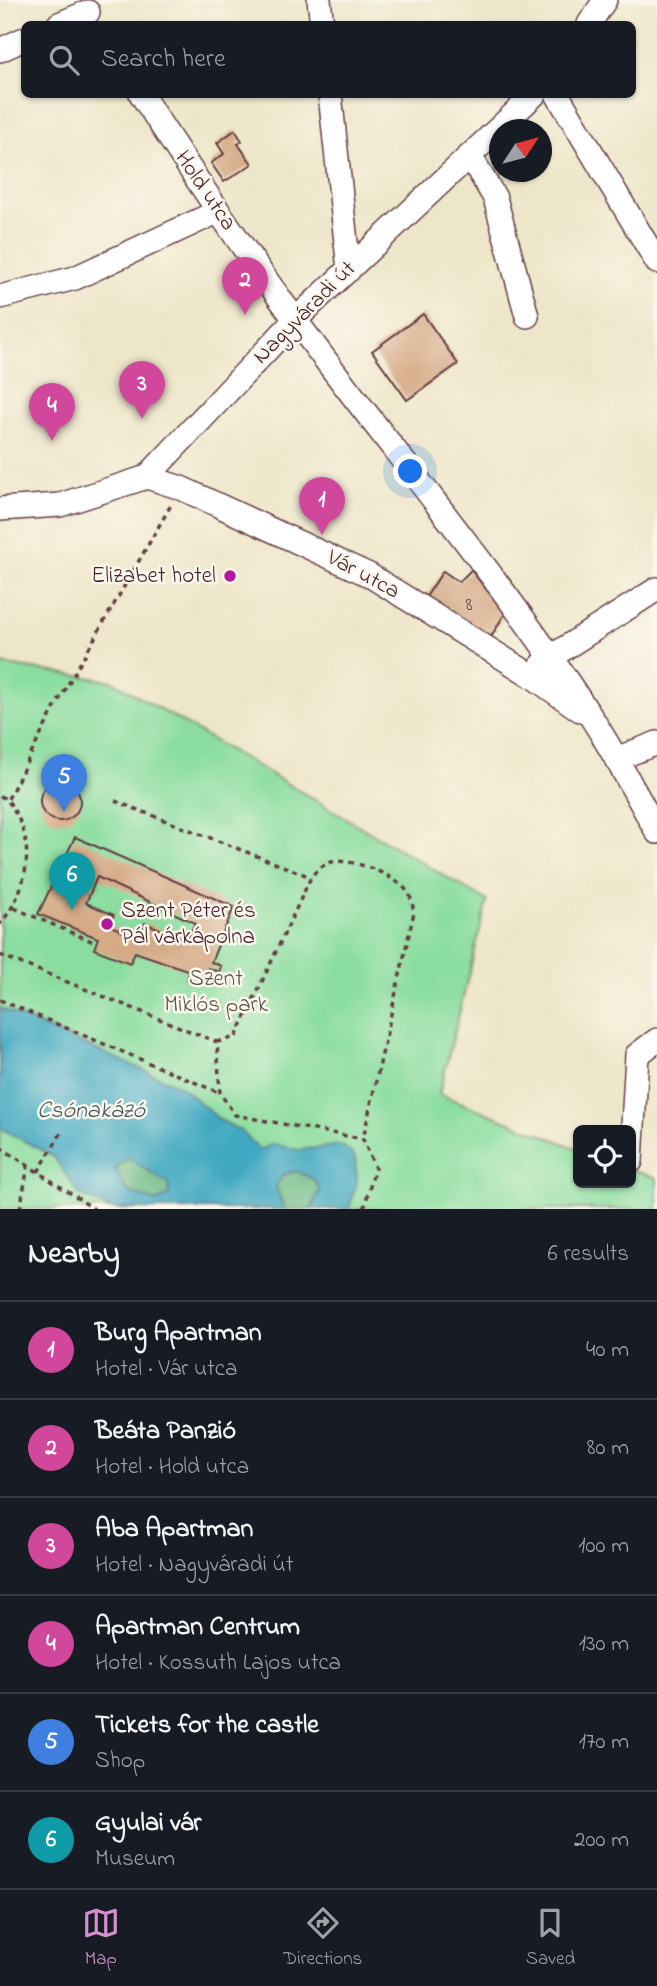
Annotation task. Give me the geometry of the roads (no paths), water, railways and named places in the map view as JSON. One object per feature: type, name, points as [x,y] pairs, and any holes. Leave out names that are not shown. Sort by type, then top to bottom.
[{"type":"street","points":[[319,0],[322,21]]},
{"type":"street","points":[[591,21],[605,0]]},
{"type":"street","points":[[66,21],[87,12]]},
{"type":"street","points":[[0,50],[21,40]]},
{"type":"street","name":"Hold utca","points":[[144,98],[217,212],[295,320],[398,450],[551,657]]},
{"type":"street","points":[[330,98],[349,270]]},
{"type":"street","name":"Nagyváradi út","points":[[147,477],[295,320],[532,98]]},
{"type":"street","points":[[559,98],[657,262]]},
{"type":"street","points":[[470,156],[495,198],[527,316]]},
{"type":"street","points":[[0,297],[75,278],[217,212]]},
{"type":"street","points":[[0,509],[60,505],[147,477]]},
{"type":"street","name":"Vár utca","points":[[147,477],[181,488],[369,575],[532,676],[592,719]]},
{"type":"street","points":[[532,676],[551,657],[657,589]]},
{"type":"street","name":"Vár utca","points":[[551,657],[592,719],[657,832]]},
{"type":"street","points":[[616,759],[657,743]]},
{"type":"street","points":[[633,1125],[636,1055],[657,1040]]},
{"type":"water","name":"Csónakázó","points":[[0,1008],[180,1086],[220,1120],[241,1131],[260,1150],[274,1144],[299,1150],[342,1145],[355,1157],[357,1180],[349,1209],[311,1209],[320,1189],[313,1179],[296,1171],[284,1174],[276,1186],[284,1209],[112,1209],[79,1194],[53,1156],[0,1128]],"holes":[[[128,1158],[168,1183],[169,1195],[156,1202],[127,1191],[115,1168]]]},
{"type":"place","name":"Beáta Panzió","points":[[245,315]]},
{"type":"place","name":"Aba Apartman","points":[[142,419]]},
{"type":"place","name":"Apartman Centrum","points":[[52,441]]},
{"type":"place","name":"Burg Apartman","points":[[322,535]]},
{"type":"place","name":"Elizabet hotel","points":[[230,576]]},
{"type":"place","name":"Tickets for the castle","points":[[64,812]]},
{"type":"place","name":"Gyulai vár","points":[[72,910]]},
{"type":"place","name":"Szent Péter és Pál várkápolna","points":[[107,924]]},
{"type":"park label","name":"Szent Miklós park","points":[[216,992]]}]
